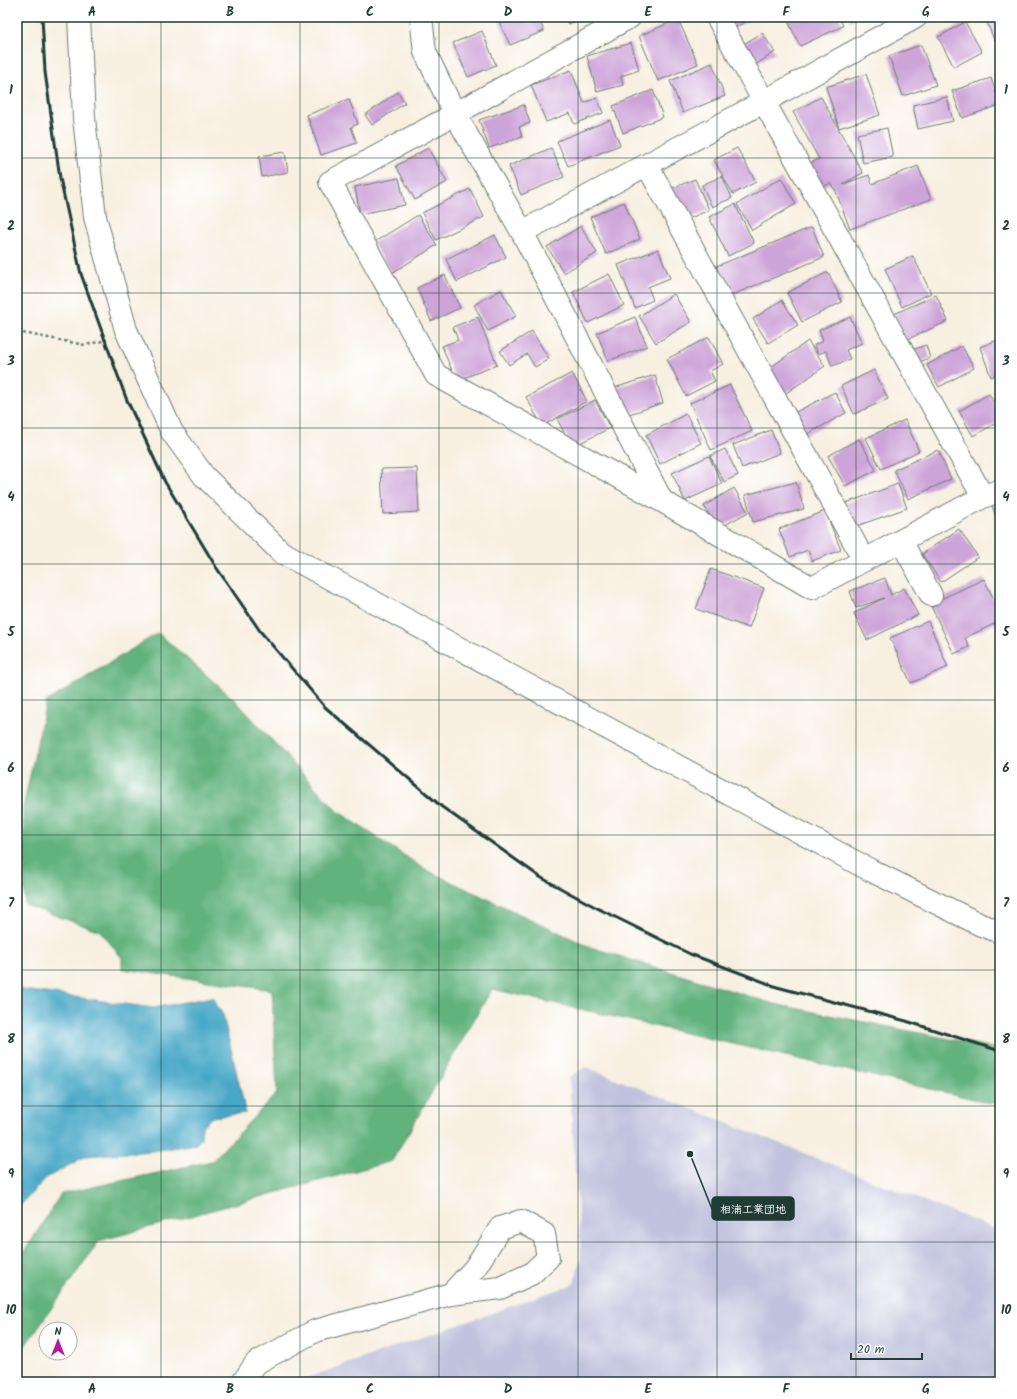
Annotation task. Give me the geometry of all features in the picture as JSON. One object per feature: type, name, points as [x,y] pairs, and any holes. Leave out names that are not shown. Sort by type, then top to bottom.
[{"type":"street","points":[[79,17],[84,118],[95,216],[126,330],[172,432],[204,476],[281,552],[870,870],[981,926],[1000,932]]},
{"type":"street","points":[[421,17],[425,52],[455,114],[522,232],[662,501]]},
{"type":"street","points":[[630,17],[330,182],[436,375],[662,501],[812,588],[991,494],[717,17]]},
{"type":"street","points":[[522,232],[765,101],[916,17]]},
{"type":"street","points":[[647,165],[864,560]]},
{"type":"street","points":[[901,541],[931,595]]},
{"type":"street","points":[[243,1382],[256,1363],[314,1331],[451,1294]]},
{"type":"path","points":[[19,332],[85,345],[117,339],[126,330]]},
{"type":"shaded area","points":[[586,1067],[1000,1231],[1000,1382],[301,1382],[301,1380],[574,1284],[581,1256],[569,1077]]},
{"type":"green space","points":[[158,633],[237,702],[336,810],[426,870],[590,947],[774,1004],[1000,1049],[1000,1105],[492,989],[392,1161],[99,1241],[42,1321],[38,1321],[38,1327],[17,1357],[17,1263],[61,1194],[212,1161],[277,1093],[272,990],[122,969],[122,958],[100,931],[25,905],[23,808],[46,702]]},
{"type":"water","points":[[17,989],[153,1008],[212,997],[223,1015],[246,1113],[212,1117],[202,1126],[201,1138],[196,1144],[153,1151],[86,1156],[46,1178],[17,1209]]},
{"type":"building","points":[[497,17],[538,17],[544,31],[510,45]]},
{"type":"building","points":[[565,17],[583,17],[568,24]]},
{"type":"building","points":[[725,17],[755,17],[732,29]]},
{"type":"building","points":[[786,17],[839,17],[843,26],[800,46]]},
{"type":"building","points":[[848,17],[858,17],[850,21]]},
{"type":"building","points":[[985,17],[1000,17],[1000,37],[994,40]]},
{"type":"building","points":[[678,19],[698,64],[658,81],[639,36]]},
{"type":"building","points":[[965,22],[982,52],[954,67],[938,37]]},
{"type":"building","points":[[482,31],[496,65],[468,77],[453,43]]},
{"type":"building","points":[[762,33],[775,52],[755,65],[742,45]]},
{"type":"building","points":[[631,43],[639,70],[621,76],[623,85],[597,92],[587,56]]},
{"type":"building","points":[[921,45],[936,85],[903,96],[889,56]]},
{"type":"building","points":[[712,63],[725,96],[683,113],[670,81]]},
{"type":"building","points":[[571,70],[584,103],[597,98],[603,113],[574,124],[570,113],[546,122],[531,85]]},
{"type":"building","points":[[866,74],[880,115],[839,128],[826,87]]},
{"type":"building","points":[[991,78],[1000,105],[962,118],[952,91]]},
{"type":"building","points":[[653,90],[663,117],[623,133],[613,106]]},
{"type":"building","points":[[398,92],[405,103],[372,125],[365,115]]},
{"type":"building","points":[[821,97],[863,173],[843,184],[869,175],[872,184],[918,166],[931,199],[850,229],[835,189],[830,183],[821,188],[808,164],[819,159],[793,112]]},
{"type":"building","points":[[947,97],[953,121],[918,129],[913,105]]},
{"type":"building","points":[[349,99],[358,124],[351,127],[357,143],[321,155],[307,115]]},
{"type":"building","points":[[524,105],[530,123],[519,127],[522,137],[489,148],[479,120]]},
{"type":"building","points":[[610,120],[620,145],[568,166],[557,141]]},
{"type":"building","points":[[887,128],[893,157],[863,163],[857,134]]},
{"type":"building","points":[[428,148],[447,182],[415,200],[396,166]]},
{"type":"building","points":[[551,148],[564,177],[521,195],[509,166]]},
{"type":"building","points":[[737,148],[756,182],[733,194],[714,160]]},
{"type":"building","points":[[285,152],[288,172],[262,177],[259,156]]},
{"type":"building","points":[[722,176],[732,198],[712,207],[702,185]]},
{"type":"building","points":[[399,178],[405,205],[360,214],[355,187]]},
{"type":"building","points":[[781,178],[796,204],[752,230],[737,204]]},
{"type":"building","points":[[695,179],[709,210],[681,222],[668,190]]},
{"type":"building","points":[[470,189],[484,217],[436,240],[422,213]]},
{"type":"building","points":[[624,202],[640,239],[606,254],[590,217]]},
{"type":"building","points":[[735,204],[754,243],[728,256],[709,217]]},
{"type":"building","points":[[418,215],[437,245],[392,273],[373,243]]},
{"type":"building","points":[[581,226],[597,253],[564,273],[547,247]]},
{"type":"building","points":[[812,227],[824,257],[725,298],[712,268]]},
{"type":"building","points":[[495,235],[506,257],[457,282],[446,259]]},
{"type":"building","points":[[658,249],[670,278],[648,287],[653,300],[635,308],[618,265]]},
{"type":"building","points":[[913,256],[931,293],[902,307],[885,269]]},
{"type":"building","points":[[828,272],[842,302],[802,322],[787,293]]},
{"type":"building","points":[[609,274],[624,305],[588,323],[573,292]]},
{"type":"building","points":[[445,275],[460,308],[431,321],[417,288]]},
{"type":"building","points":[[501,290],[516,316],[488,331],[474,305]]},
{"type":"building","points":[[674,294],[691,322],[656,343],[639,316]]},
{"type":"building","points":[[936,295],[948,321],[906,340],[894,314]]},
{"type":"building","points":[[782,300],[798,325],[768,343],[753,319]]},
{"type":"building","points":[[478,317],[497,365],[456,381],[442,346],[458,340],[453,327]]},
{"type":"building","points":[[635,317],[647,346],[608,361],[597,333]]},
{"type":"building","points":[[850,317],[862,343],[846,350],[850,359],[832,366],[826,351],[818,354],[814,345],[823,341],[819,330]]},
{"type":"building","points":[[532,331],[549,359],[535,367],[527,354],[509,365],[500,351]]},
{"type":"building","points":[[709,337],[723,364],[710,371],[715,381],[686,396],[667,359]]},
{"type":"building","points":[[1000,339],[1000,373],[991,377],[980,347]]},
{"type":"building","points":[[808,341],[825,366],[782,396],[764,372]]},
{"type":"building","points":[[926,345],[930,358],[916,363],[912,350]]},
{"type":"building","points":[[962,346],[974,368],[939,387],[927,365]]},
{"type":"building","points":[[874,370],[888,399],[854,414],[841,386]]},
{"type":"building","points":[[572,373],[587,401],[542,426],[526,397]]},
{"type":"building","points":[[655,375],[663,403],[623,416],[614,388]]},
{"type":"building","points":[[730,385],[752,431],[711,450],[690,403]]},
{"type":"building","points":[[835,392],[846,413],[804,436],[792,414]]},
{"type":"building","points":[[989,394],[1000,413],[1000,421],[973,436],[959,411]]},
{"type":"building","points":[[595,400],[610,428],[572,447],[557,419]]},
{"type":"building","points":[[686,414],[701,443],[660,464],[646,435]]},
{"type":"building","points":[[905,420],[919,451],[881,469],[866,438]]},
{"type":"building","points":[[771,430],[780,453],[742,468],[733,445]]},
{"type":"building","points":[[859,439],[876,470],[845,486],[828,456]]},
{"type":"building","points":[[725,449],[738,475],[724,482],[710,456]]},
{"type":"building","points":[[938,450],[951,479],[908,499],[894,470]]},
{"type":"building","points":[[709,456],[722,484],[685,501],[672,473]]},
{"type":"building","points":[[417,468],[419,512],[383,514],[381,469]]},
{"type":"building","points":[[796,482],[804,509],[753,522],[745,495]]},
{"type":"building","points":[[898,484],[907,508],[854,527],[846,503]]},
{"type":"building","points":[[734,488],[748,512],[718,529],[704,506]]},
{"type":"building","points":[[1000,502],[1000,525],[992,506]]},
{"type":"building","points":[[825,511],[841,550],[812,561],[808,550],[790,557],[779,529]]},
{"type":"building","points":[[959,529],[978,557],[941,582],[922,554]]},
{"type":"building","points":[[711,569],[764,588],[749,628],[696,609]]},
{"type":"building","points":[[885,578],[891,595],[904,588],[918,615],[867,640],[854,613],[884,598],[856,608],[850,591]]},
{"type":"building","points":[[984,579],[1000,612],[1000,621],[965,638],[969,647],[954,654],[930,604]]},
{"type":"building","points":[[928,621],[948,667],[911,683],[890,638]]},
{"type":"railway","points":[[42,17],[45,72],[60,178],[81,274],[126,398],[165,482],[216,567],[260,631],[325,707],[442,807],[540,877],[597,908],[690,954],[777,987],[906,1021],[1000,1051]]},
{"type":"place","name":"相浦工業団地","points":[[690,1154]]}]
